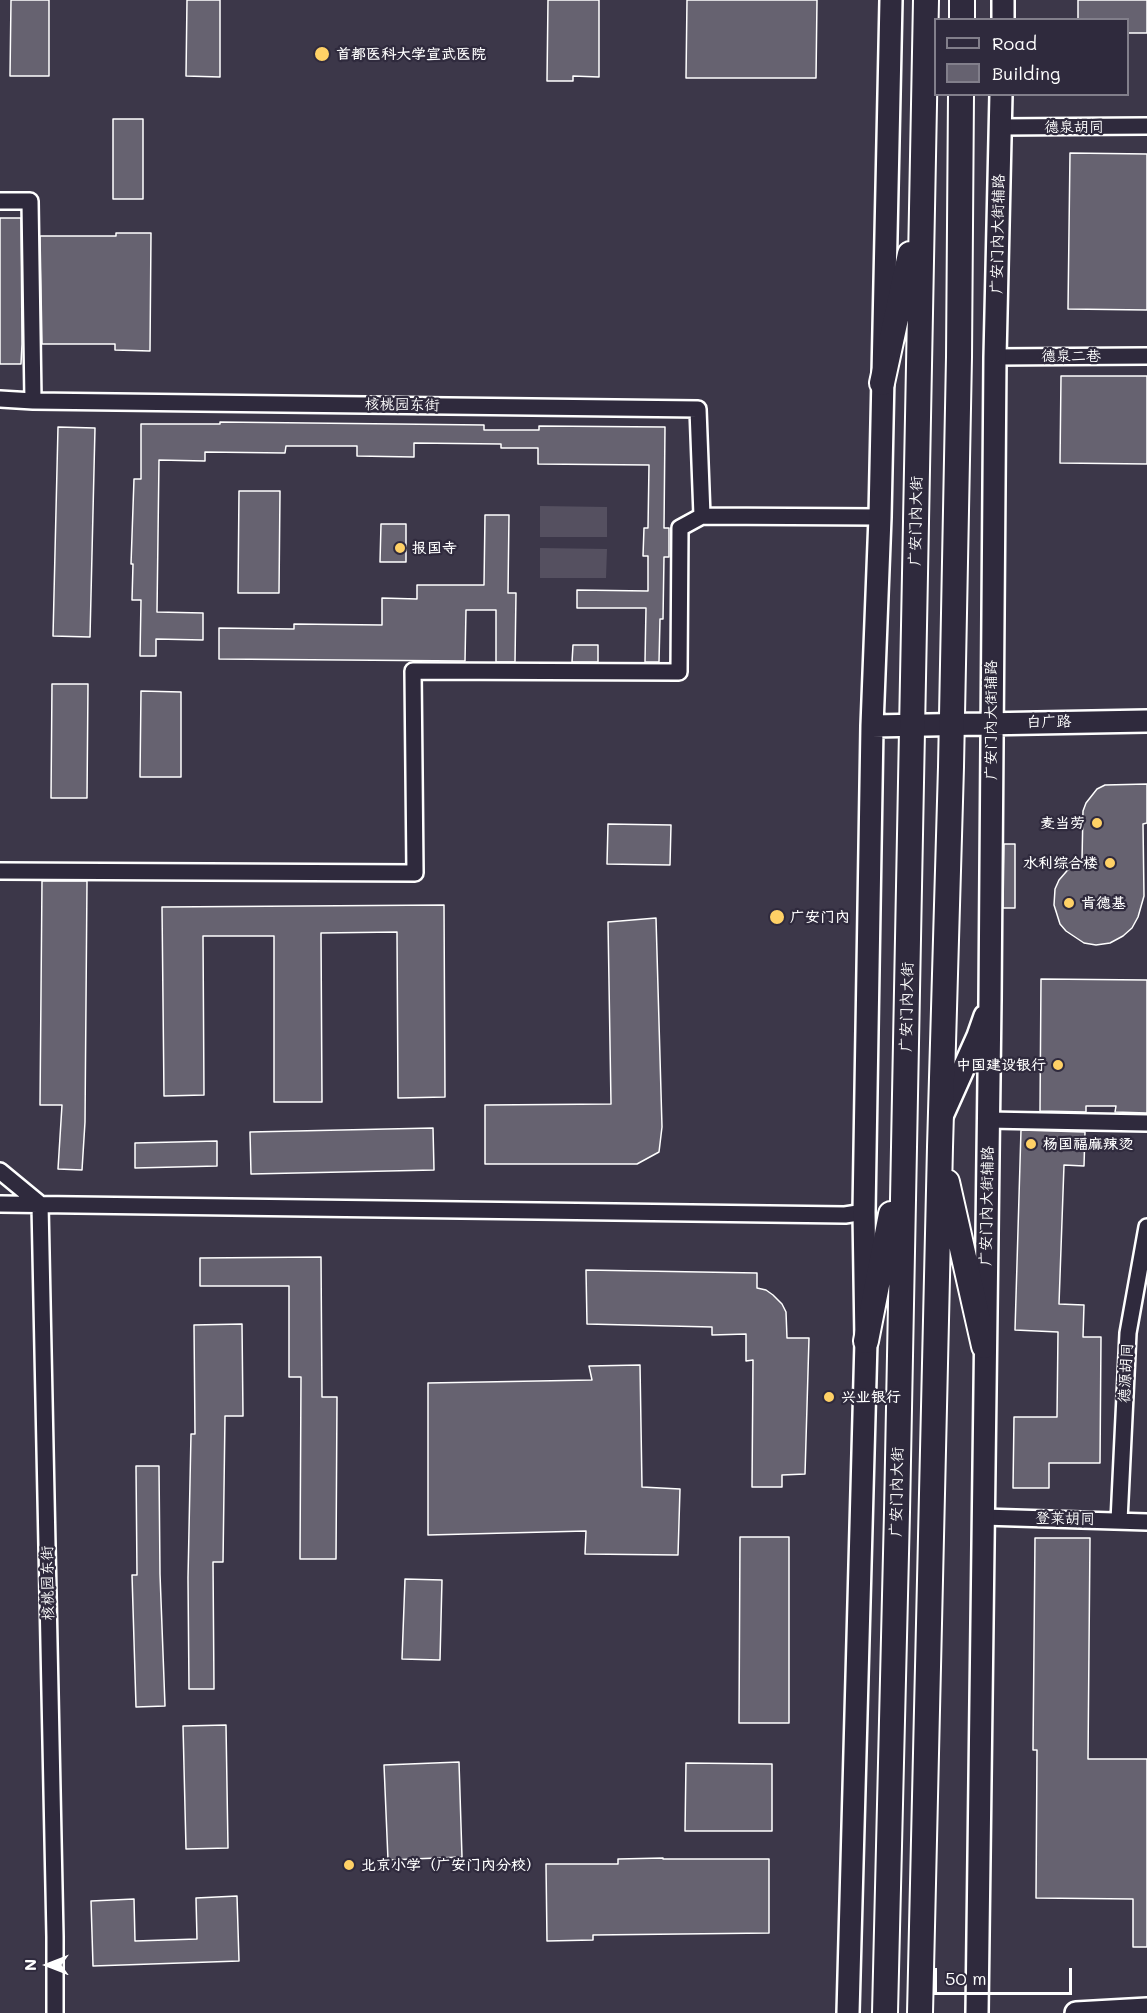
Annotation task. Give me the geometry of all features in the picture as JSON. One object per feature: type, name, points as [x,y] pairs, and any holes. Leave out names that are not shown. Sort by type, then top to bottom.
[{"type":"main road","name":"广安门内大街","points":[[885,2013],[926,0]]},
{"type":"main road","points":[[920,2013],[952,724],[959,368],[961,96]]},
{"type":"main road","points":[[882,383],[922,202]]},
{"type":"main road","points":[[940,1148],[984,1346]]},
{"type":"main road","points":[[866,1341],[903,1149]]},
{"type":"street","points":[[848,2013],[866,1341],[864,1212],[872,726],[880,517],[891,0]]},
{"type":"street","points":[[1003,0],[1003,18]]},
{"type":"street","name":"广安门内大街辅路","points":[[984,1346],[990,1000],[995,357],[1001,96]]},
{"type":"street","name":"德泉胡同","points":[[1000,127],[1147,126]]},
{"type":"street","points":[[0,201],[30,201],[33,401]]},
{"type":"street","name":"德泉二巷","points":[[995,357],[1147,356]]},
{"type":"street","name":"核桃园东街","points":[[0,399],[698,409],[702,516]]},
{"type":"street","points":[[0,871],[415,873],[413,671],[679,672],[680,528],[702,516],[880,517]]},
{"type":"street","name":"白广路","points":[[872,726],[1147,721]]},
{"type":"street","points":[[941,1117],[978,1036],[990,1000]]},
{"type":"street","points":[[988,1120],[1147,1123]]},
{"type":"street","points":[[0,1171],[40,1204]]},
{"type":"street","points":[[0,1204],[845,1215],[864,1212]]},
{"type":"street","name":"核桃园东街","points":[[40,1204],[55,2013]]},
{"type":"street","name":"德源胡同","points":[[1119,1521],[1128,1333],[1147,1227]]},
{"type":"street","points":[[977,2013],[984,1346]]},
{"type":"street","name":"登莱胡同","points":[[983,1517],[1147,1522]]},
{"type":"street","points":[[1076,2013],[1147,2010]]},
{"type":"shaded area","points":[[540,506],[607,507],[607,537],[540,537]]},
{"type":"shaded area","points":[[540,548],[607,549],[606,578],[540,578]]},
{"type":"building","points":[[11,0],[49,0],[49,76],[10,76]]},
{"type":"building","points":[[187,0],[220,0],[220,77],[186,76]]},
{"type":"building","points":[[548,0],[599,0],[599,77],[573,76],[573,81],[547,81]]},
{"type":"building","points":[[687,0],[817,0],[816,78],[686,78]]},
{"type":"building","points":[[1078,0],[1147,0],[1147,33],[1129,33],[1129,18],[1078,18]]},
{"type":"building","points":[[113,119],[143,119],[143,199],[113,199]]},
{"type":"building","points":[[1070,153],[1147,154],[1147,310],[1068,309]]},
{"type":"building","points":[[0,218],[21,218],[21,364],[0,364]]},
{"type":"building","points":[[116,233],[151,233],[150,351],[115,350],[115,344],[42,344],[40,236],[116,236]]},
{"type":"building","points":[[1061,376],[1147,376],[1147,464],[1060,463]]},
{"type":"building","points":[[220,422],[484,425],[484,430],[539,430],[539,426],[665,427],[664,528],[669,528],[669,557],[664,557],[663,619],[660,619],[659,662],[645,662],[646,608],[577,608],[577,590],[648,591],[648,556],[643,556],[644,528],[648,528],[649,465],[538,464],[538,448],[501,448],[501,444],[414,443],[414,457],[357,456],[357,446],[286,446],[285,453],[205,452],[205,461],[159,460],[157,612],[203,613],[203,640],[156,639],[156,656],[140,656],[141,600],[132,600],[133,564],[131,564],[134,479],[141,479],[141,424],[220,424]]},
{"type":"building","points":[[58,427],[95,428],[90,637],[53,636]]},
{"type":"building","points":[[239,491],[280,491],[279,593],[238,593]]},
{"type":"building","points":[[485,515],[509,515],[508,593],[516,593],[515,662],[496,662],[496,610],[466,610],[465,661],[219,659],[219,628],[294,629],[294,624],[382,625],[382,598],[417,599],[417,585],[484,585]]},
{"type":"building","points":[[381,524],[406,524],[406,562],[380,562]]},
{"type":"building","points":[[573,645],[598,645],[598,662],[572,662]]},
{"type":"building","points":[[52,684],[88,684],[87,798],[51,798]]},
{"type":"building","points":[[141,691],[181,692],[181,777],[140,777]]},
{"type":"building","name":"水利综合楼","points":[[1147,784],[1147,823],[1143,824],[1144,896],[1138,917],[1132,928],[1110,943],[1096,945],[1084,943],[1060,924],[1054,905],[1055,889],[1059,880],[1072,865],[1082,860],[1083,811],[1086,803],[1097,789],[1105,785]]},
{"type":"building","points":[[608,824],[671,825],[670,865],[607,864]]},
{"type":"building","points":[[1004,844],[1015,844],[1015,908],[1003,908]]},
{"type":"building","points":[[42,881],[87,881],[85,1122],[82,1170],[58,1169],[62,1105],[40,1105]]},
{"type":"building","points":[[444,905],[445,1097],[398,1098],[397,932],[321,933],[322,1102],[274,1102],[274,936],[203,936],[204,1095],[164,1096],[162,907]]},
{"type":"building","points":[[656,918],[662,1127],[659,1152],[637,1164],[485,1164],[485,1105],[611,1104],[608,922]]},
{"type":"building","points":[[1041,979],[1147,980],[1147,1113],[1115,1112],[1116,1106],[1086,1106],[1086,1112],[1040,1111]]},
{"type":"building","points":[[433,1128],[434,1170],[251,1174],[250,1132]]},
{"type":"building","points":[[1021,1130],[1085,1132],[1084,1166],[1064,1165],[1059,1304],[1084,1305],[1083,1337],[1101,1337],[1100,1463],[1049,1463],[1049,1488],[1013,1488],[1014,1417],[1057,1417],[1058,1332],[1015,1330]]},
{"type":"building","points":[[217,1141],[217,1166],[135,1168],[135,1143]]},
{"type":"building","points":[[321,1257],[322,1397],[337,1397],[336,1559],[300,1559],[301,1377],[289,1377],[289,1286],[200,1286],[200,1258]]},
{"type":"building","points":[[586,1270],[757,1273],[757,1288],[773,1295],[786,1312],[787,1338],[809,1338],[805,1474],[782,1475],[782,1487],[752,1487],[753,1360],[746,1361],[746,1334],[712,1335],[712,1327],[587,1324]]},
{"type":"building","points":[[242,1324],[243,1416],[225,1416],[223,1562],[213,1562],[214,1689],[189,1689],[188,1578],[191,1434],[195,1434],[194,1325]]},
{"type":"building","points":[[640,1365],[642,1487],[680,1489],[678,1555],[585,1554],[586,1531],[428,1535],[428,1383],[592,1380],[589,1366]]},
{"type":"building","points":[[136,1466],[159,1466],[165,1706],[136,1707],[132,1575],[137,1575]]},
{"type":"building","points":[[740,1537],[789,1537],[789,1723],[739,1723]]},
{"type":"building","points":[[1035,1538],[1090,1538],[1088,1759],[1147,1759],[1147,1947],[1133,1947],[1133,1899],[1036,1898],[1037,1750],[1033,1750]]},
{"type":"building","points":[[405,1579],[442,1580],[440,1660],[402,1659]]},
{"type":"building","points":[[226,1725],[228,1848],[186,1849],[183,1726]]},
{"type":"building","points":[[459,1762],[462,1857],[388,1860],[384,1765]]},
{"type":"building","points":[[686,1763],[772,1764],[772,1831],[685,1831]]},
{"type":"building","points":[[618,1859],[769,1859],[769,1933],[593,1935],[593,1940],[547,1941],[546,1864],[618,1864]]},
{"type":"building","points":[[237,1896],[239,1961],[93,1966],[91,1901],[134,1899],[135,1941],[197,1939],[196,1898]]},
{"type":"place","name":"首都医科大学宣武医院","points":[[322,54]]},
{"type":"place","name":"报国寺","points":[[400,548]]},
{"type":"place","name":"麦当劳","points":[[1097,823]]},
{"type":"place","name":"水利综合楼","points":[[1110,863]]},
{"type":"place","name":"肯德基","points":[[1069,903]]},
{"type":"place","name":"广安门内","points":[[777,917]]},
{"type":"place","name":"中国建设银行","points":[[1058,1065]]},
{"type":"place","name":"杨国福麻辣烫","points":[[1031,1144]]},
{"type":"place","name":"兴业银行","points":[[829,1397]]},
{"type":"place","name":"北京小学（广安门内分校）","points":[[349,1865]]}]
